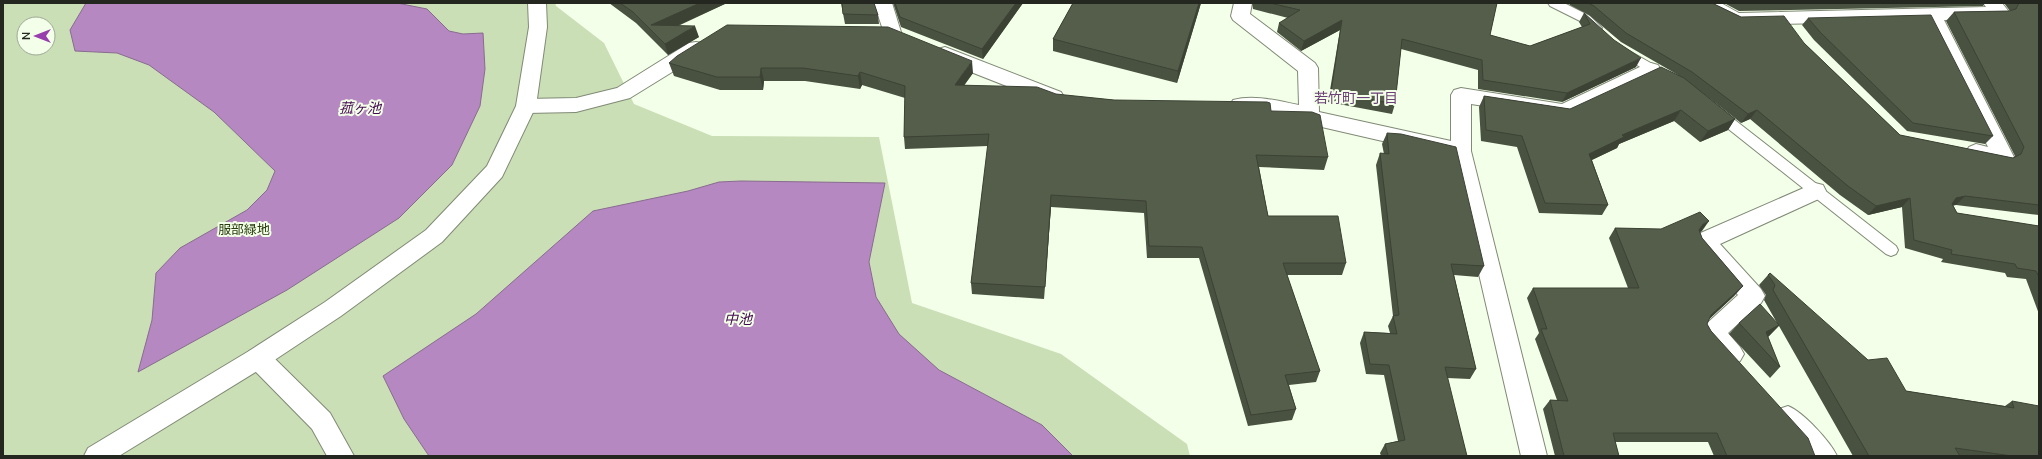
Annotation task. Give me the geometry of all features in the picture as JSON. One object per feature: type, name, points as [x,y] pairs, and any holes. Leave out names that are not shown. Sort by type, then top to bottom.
[{"type":"street","points":[[96,456],[258,358],[333,309],[434,236],[495,171],[526,106],[538,28],[537,3]]},
{"type":"street","points":[[883,3],[891,34]]},
{"type":"street","points":[[1243,3],[1240,16],[1308,68],[1309,114]]},
{"type":"street","points":[[1706,3],[1736,19],[1784,18],[1859,10],[1932,14],[2001,13],[1992,3]]},
{"type":"street","points":[[1932,14],[2004,157],[1959,149]]},
{"type":"street","points":[[1784,18],[1797,35]]},
{"type":"street","points":[[526,106],[576,105],[623,93],[713,38]]},
{"type":"street","points":[[929,47],[1056,98],[1070,100]]},
{"type":"street","points":[[1534,456],[1461,151],[1461,95],[1564,111],[1651,70]]},
{"type":"street","points":[[1220,105],[1264,106],[1309,114],[1313,118],[1461,151]]},
{"type":"street","points":[[1744,368],[1712,333],[1753,296],[1704,241],[1816,191]]},
{"type":"street","points":[[258,358],[321,421],[341,456]]},
{"type":"street","points":[[1776,403],[1824,456]]},
{"type":"lane","points":[[1554,3],[1586,19],[1603,35]]},
{"type":"lane","points":[[1614,45],[1651,70],[1670,79]]},
{"type":"lane","points":[[1706,104],[1891,250]]},
{"type":"green space","name":"服部緑地","points":[[3,3],[555,3],[556,6],[604,43],[634,104],[712,136],[879,137],[912,303],[1061,354],[1187,444],[1190,456],[3,456]]},
{"type":"water","name":"菰ヶ池","points":[[86,3],[397,3],[427,9],[449,31],[463,34],[483,33],[485,69],[480,106],[452,165],[399,218],[287,290],[138,372],[152,320],[156,273],[180,248],[247,210],[267,190],[275,171],[214,112],[149,65],[117,53],[75,51],[70,30]]},
{"type":"water","name":"中池","points":[[719,182],[885,183],[869,262],[876,297],[899,334],[939,370],[1042,425],[1073,456],[429,456],[404,419],[383,376],[476,314],[593,211],[688,191]]},
{"type":"building","points":[[620,3],[700,3],[651,25],[695,26],[665,44],[633,12]]},
{"type":"building","points":[[842,3],[874,3],[878,15],[843,14]]},
{"type":"building","points":[[895,3],[1016,3],[982,49],[900,17]]},
{"type":"building","points":[[1073,3],[1199,3],[1178,71],[1053,39]]},
{"type":"building","points":[[1270,3],[1497,3],[1490,35],[1530,46],[1590,24],[1584,13],[1614,40],[1641,58],[1567,93],[1483,80],[1482,60],[1402,39],[1395,104],[1331,92],[1342,20],[1304,41],[1279,23],[1300,10]]},
{"type":"building","points":[[1588,3],[1712,3],[1741,17],[1784,16],[1804,43],[1900,135],[2013,158],[2021,154],[2024,147],[1954,12],[2009,11],[2016,9],[2019,3],[2039,3],[2039,205],[1965,196],[1956,198],[1952,204],[1957,213],[2039,226],[2039,277],[2036,271],[2017,268],[2015,264],[1951,254],[1952,250],[1914,240],[1910,198],[1876,206],[1848,186],[1757,110],[1748,114],[1692,72],[1626,33],[1594,6]]},
{"type":"building","points":[[1931,15],[1993,136],[1913,123],[1820,32],[1808,18]]},
{"type":"building","points":[[727,25],[888,27],[972,61],[955,85],[1037,87],[1056,94],[1114,100],[1267,102],[1270,103],[1271,111],[1312,112],[1320,115],[1328,157],[1256,155],[1268,216],[1338,216],[1346,263],[1283,263],[1320,371],[1285,375],[1296,409],[1251,415],[1202,247],[1149,246],[1146,201],[1051,195],[1045,287],[971,283],[989,134],[904,137],[905,86],[860,72],[858,76],[803,68],[761,68],[760,77],[717,77],[669,63],[677,56]]},
{"type":"building","points":[[1661,67],[1684,78],[1735,119],[1708,131],[1681,110],[1622,135],[1624,137],[1589,154],[1608,205],[1545,203],[1522,136],[1486,130],[1484,96],[1570,109]]},
{"type":"building","points":[[1387,133],[1401,134],[1456,147],[1484,266],[1451,264],[1476,369],[1445,367],[1467,456],[1388,456],[1385,444],[1405,440],[1389,365],[1370,364],[1364,332],[1397,334],[1393,316],[1399,315],[1380,153],[1389,154]]},
{"type":"building","points":[[1700,212],[1709,221],[1703,224],[1699,230],[1702,238],[1743,286],[1711,315],[1707,324],[1711,331],[1808,438],[1815,456],[1727,456],[1717,433],[1613,433],[1619,456],[1564,456],[1550,400],[1568,401],[1541,329],[1547,329],[1533,288],[1639,288],[1615,228],[1661,229]]},
{"type":"building","points":[[1770,273],[1868,360],[1887,358],[1906,391],[2014,408],[2012,401],[2039,406],[2039,456],[2012,456],[1955,448],[1960,456],[1869,456],[1773,290],[1775,285],[1768,275]]},
{"type":"building","points":[[1760,304],[1779,325],[1766,332],[1780,367],[1739,323]]},
{"type":"district","name":"若竹町一丁目","points":[[1356,98]]}]
